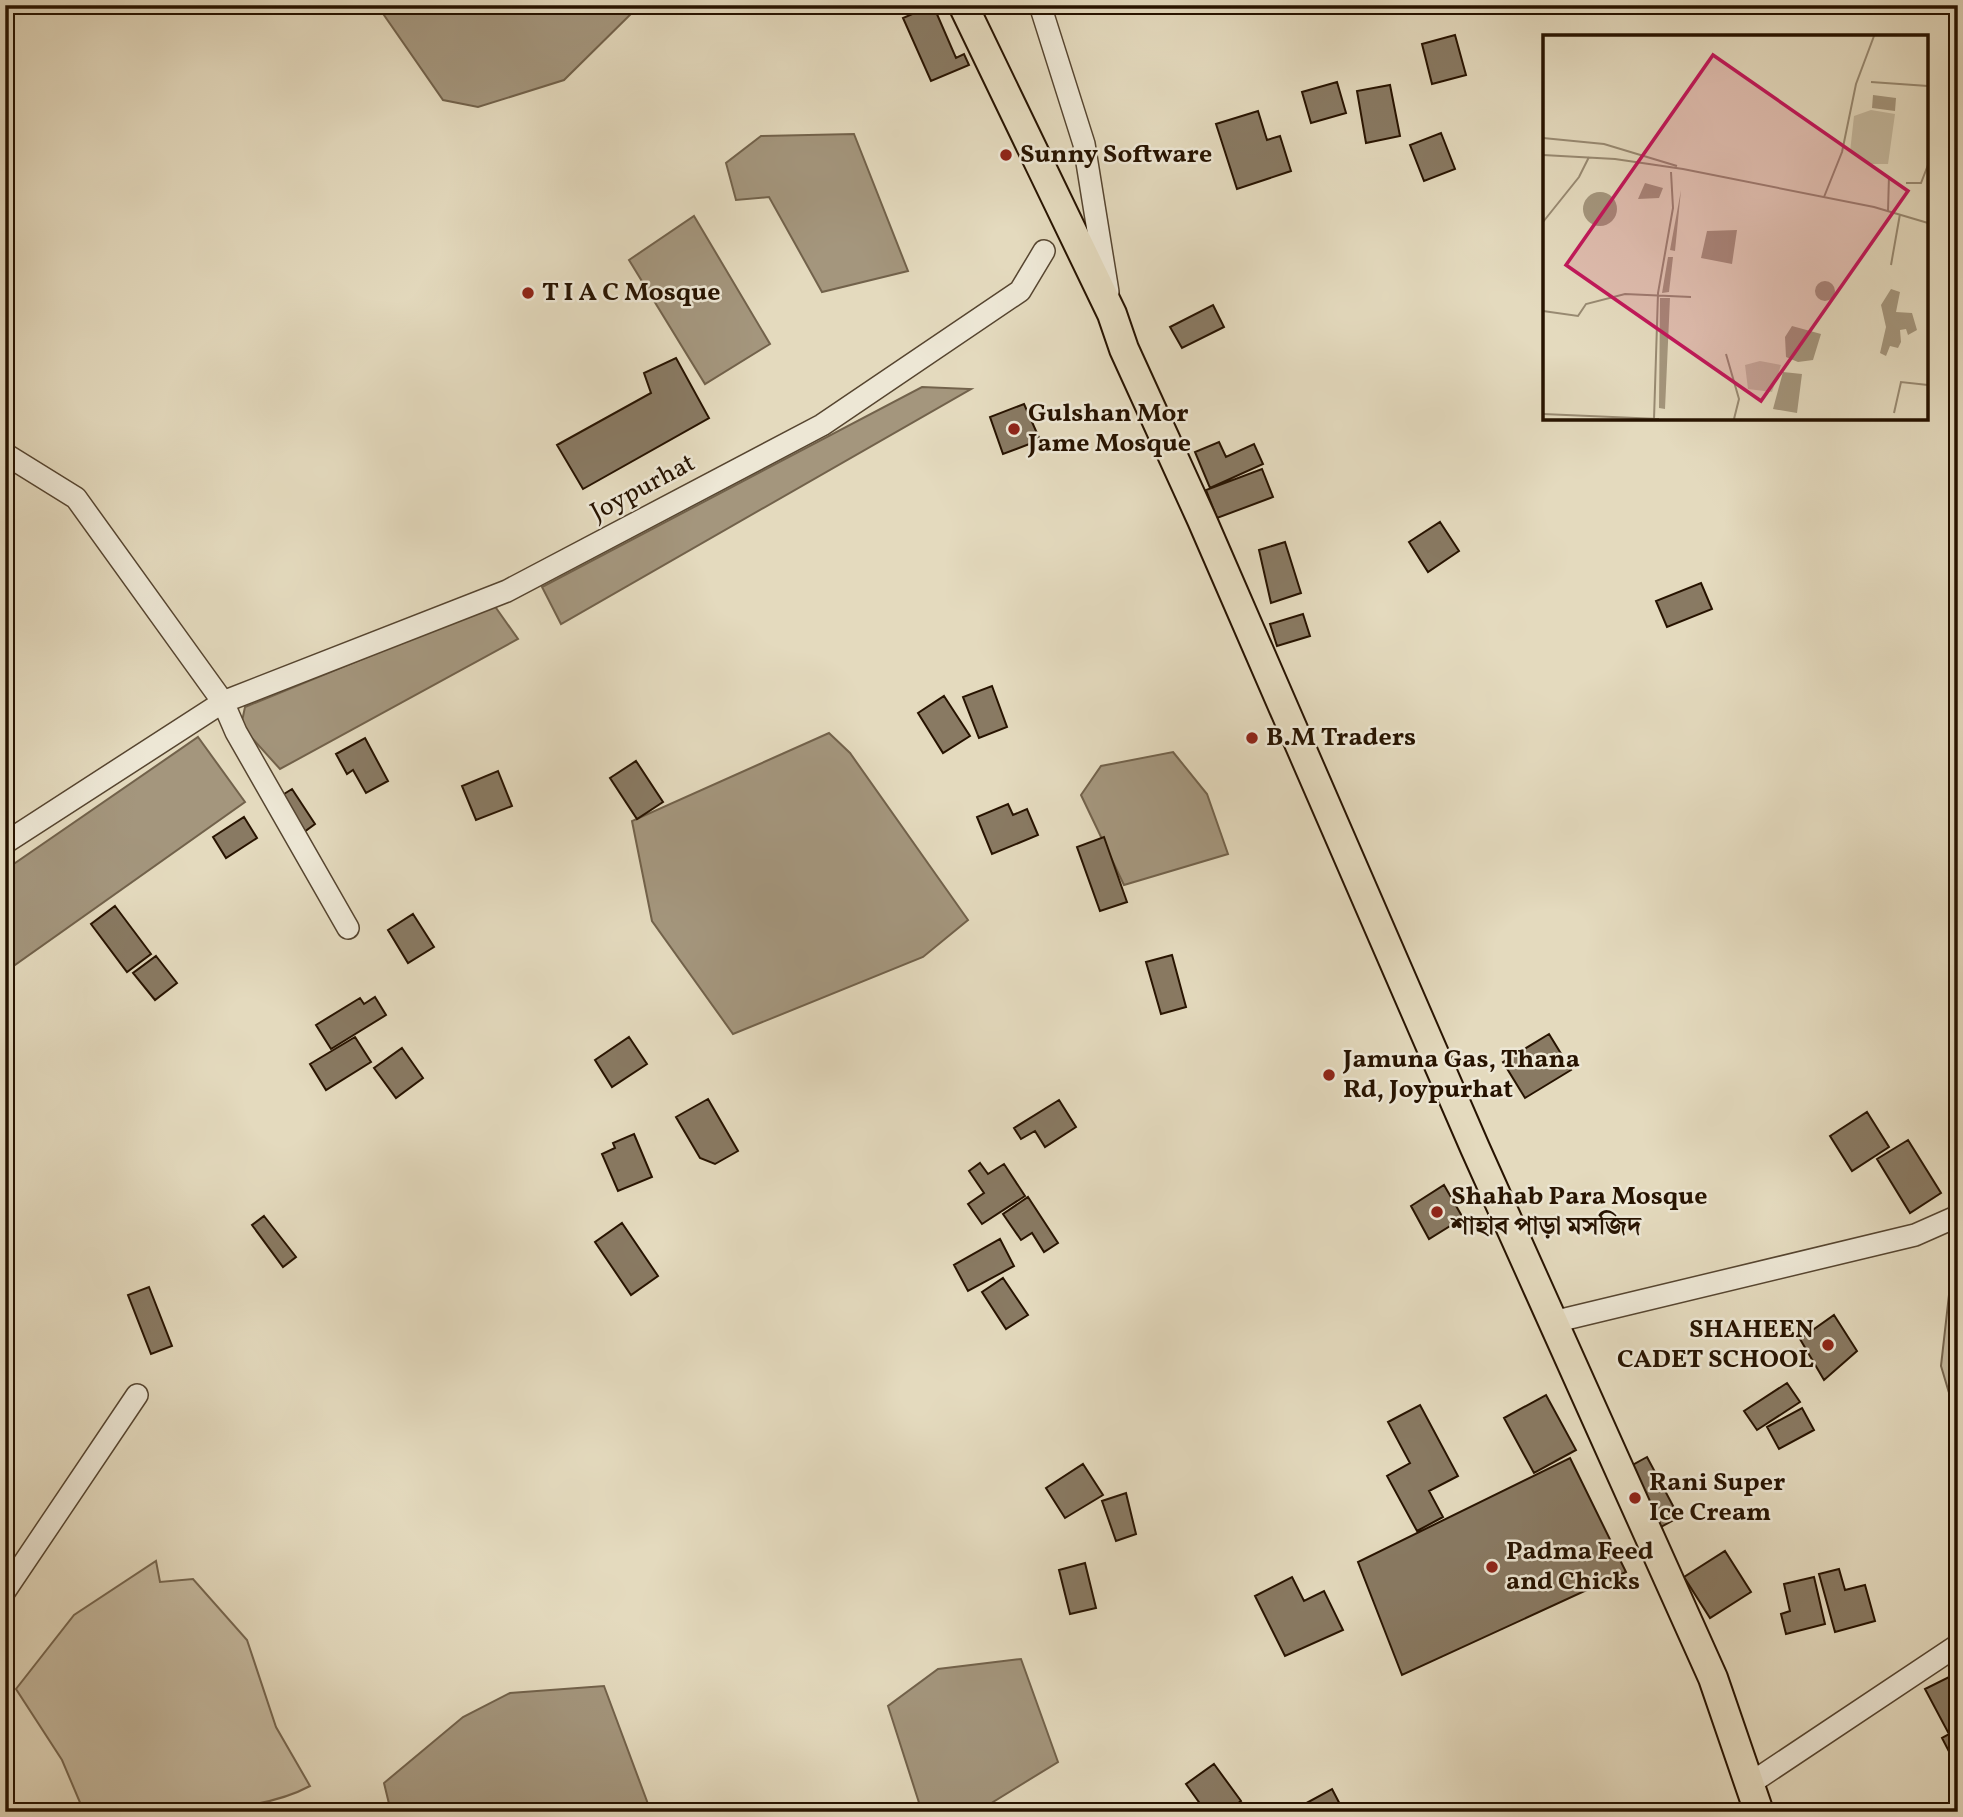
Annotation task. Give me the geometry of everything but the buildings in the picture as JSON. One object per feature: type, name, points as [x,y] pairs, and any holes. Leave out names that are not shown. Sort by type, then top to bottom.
[{"type":"main road","points":[[963,5],[1112,314],[1124,349],[1713,1678],[1759,1812]]},
{"type":"street","points":[[1040,5],[1084,144],[1112,314]]},
{"type":"street","name":"Joypurhat","points":[[5,843],[223,702],[508,591],[822,425],[1020,291],[1044,251]]},
{"type":"street","points":[[5,454],[76,498],[223,702],[236,732],[348,928]]},
{"type":"street","points":[[1553,1322],[1915,1235],[1958,1216]]},
{"type":"street","points":[[5,1591],[137,1395]]},
{"type":"street","points":[[1748,1785],[1958,1645]]},
{"type":"shaded area","points":[[377,5],[640,5],[564,80],[478,107],[443,100]]},
{"type":"shaded area","points":[[854,134],[908,271],[822,292],[769,197],[736,200],[726,163],[761,136]]},
{"type":"shaded area","points":[[694,216],[770,344],[705,384],[629,260]]},
{"type":"shaded area","points":[[922,387],[971,389],[561,624],[542,587]]},
{"type":"shaded area","points":[[494,605],[518,639],[280,769],[241,726],[245,707]]},
{"type":"shaded area","points":[[829,733],[850,753],[968,920],[923,957],[733,1034],[652,921],[632,821]]},
{"type":"shaded area","points":[[198,737],[245,802],[5,972],[5,870]]},
{"type":"shaded area","points":[[1173,752],[1207,794],[1228,854],[1124,885],[1081,795],[1101,766]]},
{"type":"shaded area","points":[[1958,1279],[1958,1423],[1941,1366],[1950,1286]]},
{"type":"shaded area","points":[[156,1561],[160,1582],[193,1579],[247,1640],[276,1727],[310,1786],[287,1796],[232,1808],[171,1812],[84,1812],[62,1760],[16,1689],[74,1615]]},
{"type":"shaded area","points":[[1021,1659],[1058,1762],[980,1810],[922,1812],[888,1706],[938,1669]]},
{"type":"shaded area","points":[[604,1686],[651,1812],[391,1812],[384,1783],[463,1717],[510,1693]]},
{"type":"place","name":"Sunny Software","points":[[1006,155]]},
{"type":"place","name":"T I A C Mosque","points":[[528,293]]},
{"type":"place","name":"Gulshan Mor Jame Mosque","points":[[1014,429]]},
{"type":"place","name":"B.M Traders","points":[[1252,738]]},
{"type":"place","name":"Jamuna Gas, Thana Rd, Joypurhat","points":[[1329,1075]]},
{"type":"place","name":"Shahab Para Mosque শাহাব পাড়া মসজিদ","points":[[1437,1212]]},
{"type":"place","name":"SHAHEEN CADET SCHOOL","points":[[1828,1345]]},
{"type":"place","name":"Rani Super Ice Cream","points":[[1635,1498]]},
{"type":"place","name":"Padma Feed and Chicks","points":[[1492,1567]]}]
